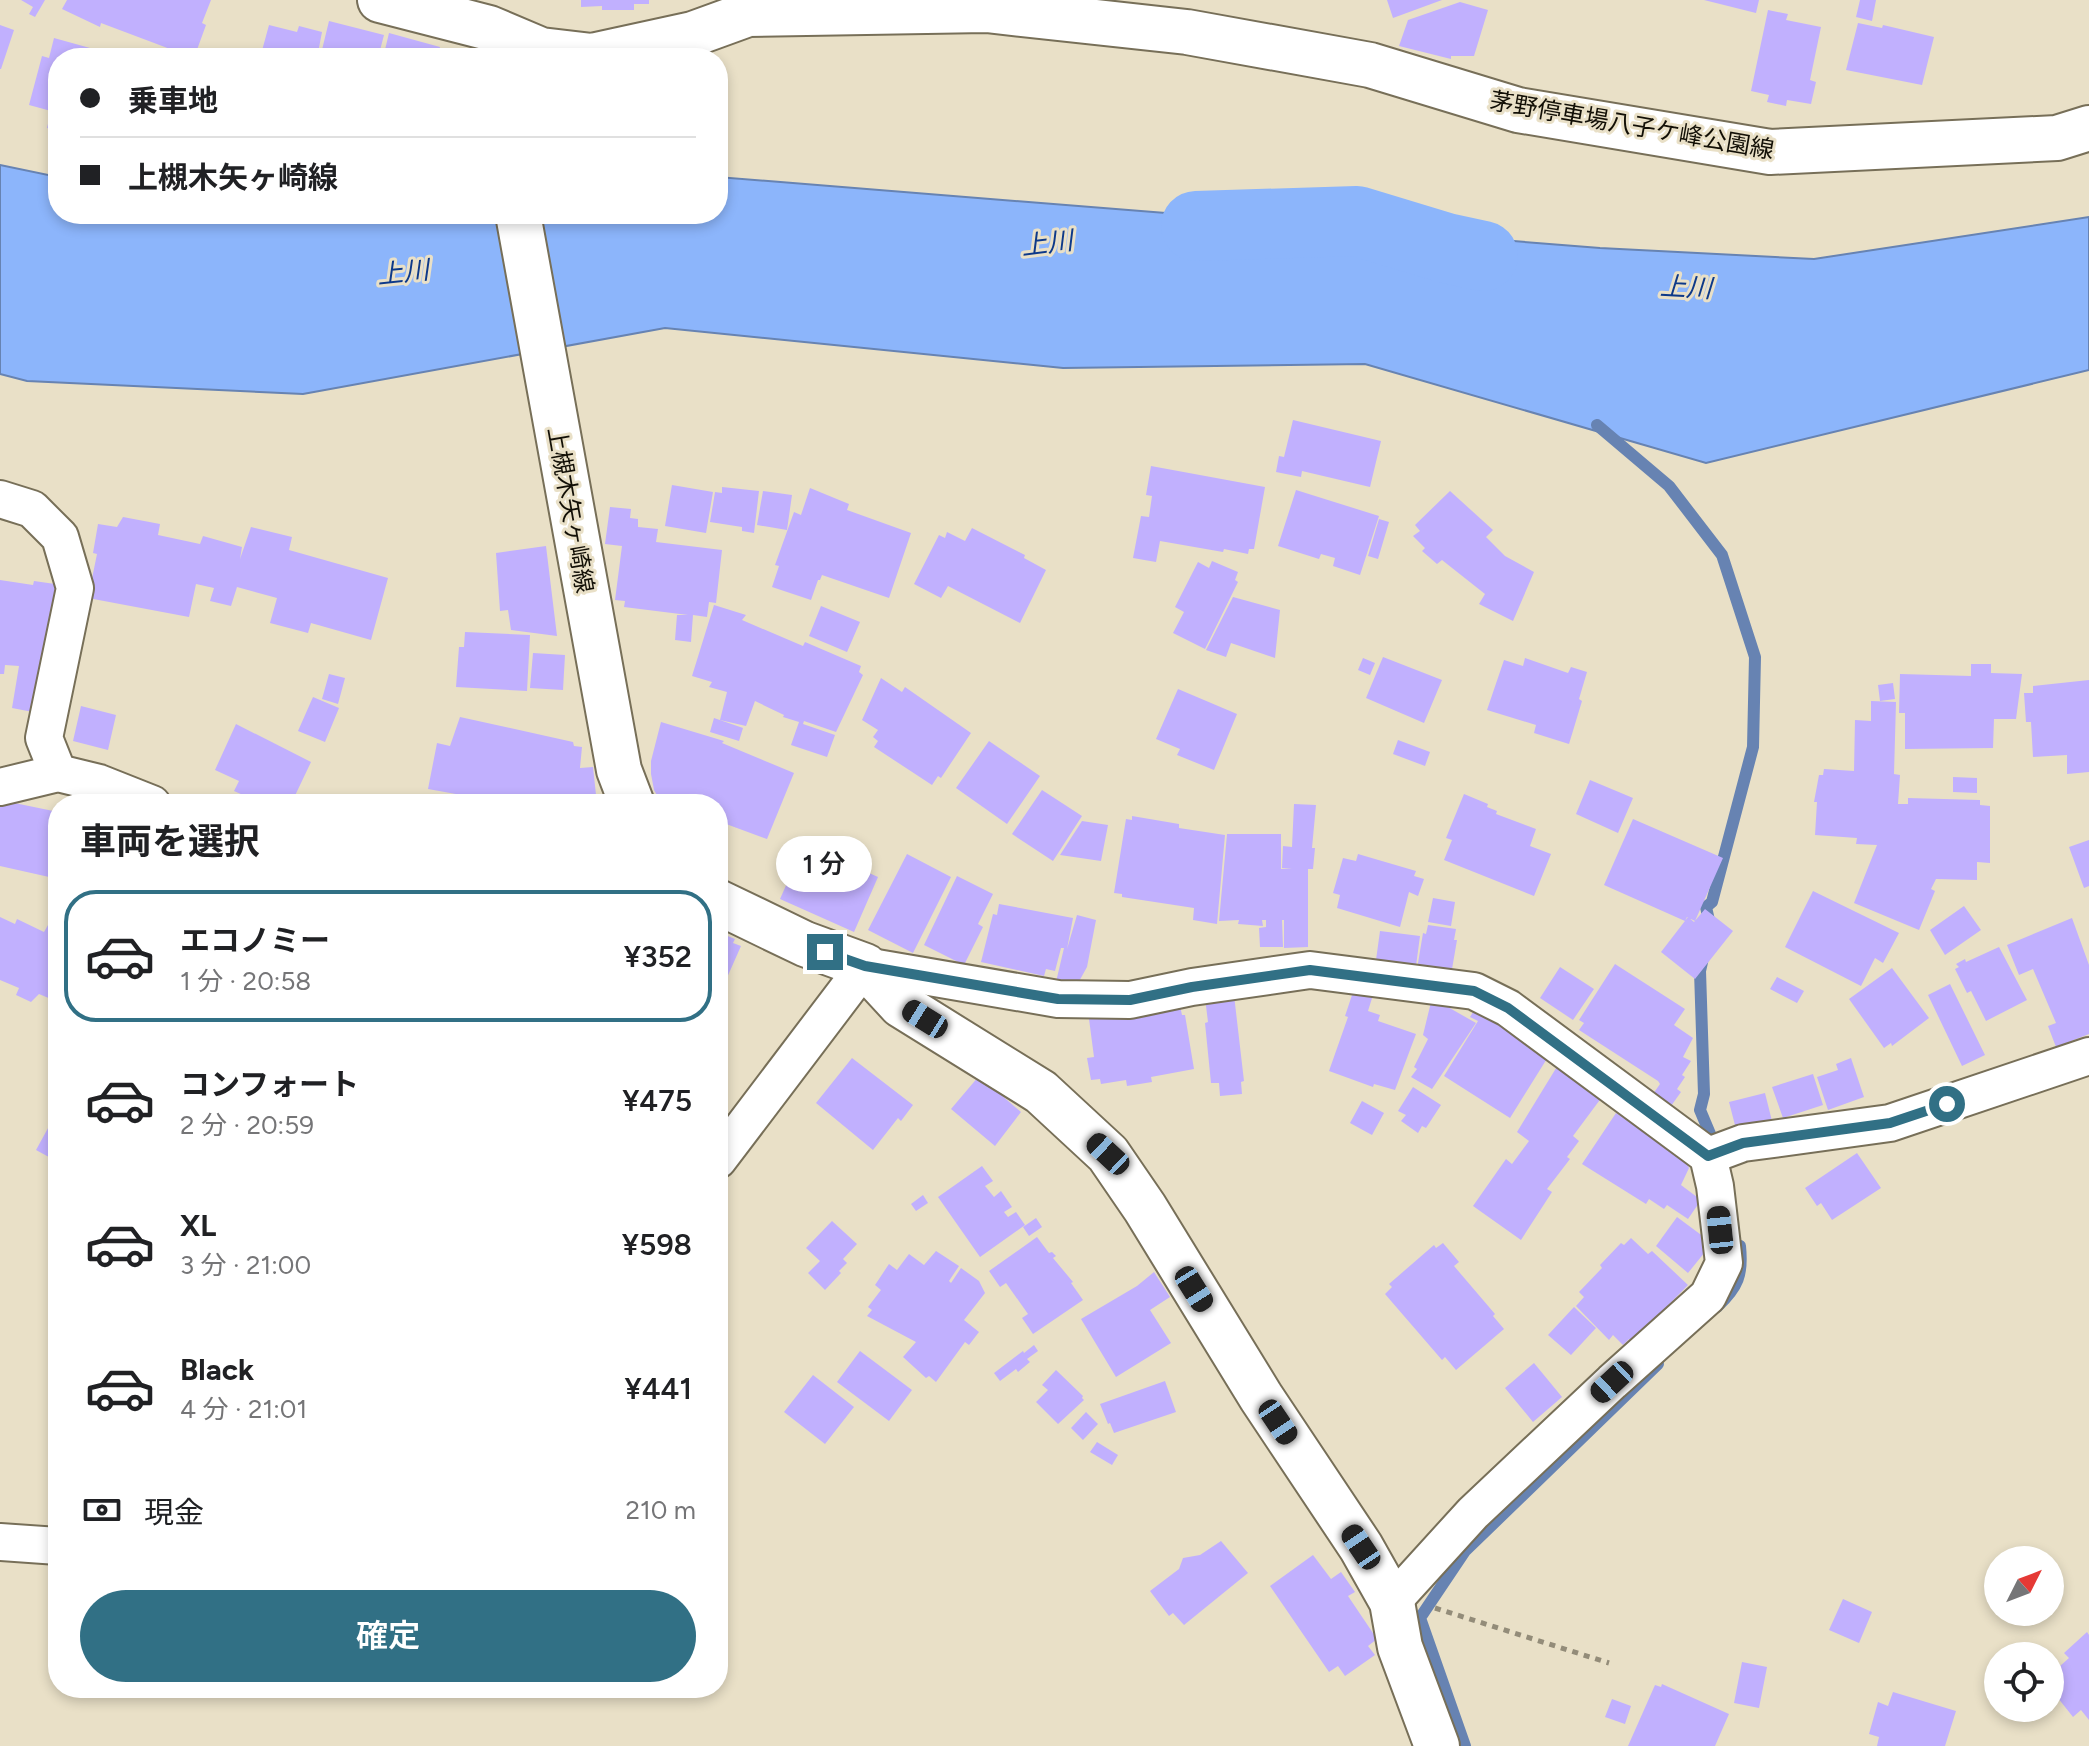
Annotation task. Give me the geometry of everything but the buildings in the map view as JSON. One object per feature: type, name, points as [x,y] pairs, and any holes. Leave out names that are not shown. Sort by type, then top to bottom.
[{"type":"main road","name":"茅野停車場八子ケ峰公園線","points":[[380,0],[491,43],[527,48]]},
{"type":"main road","name":"茅野停車場八子ケ峰公園線","points":[[629,48],[693,34],[758,7],[986,10],[1187,32],[1370,65],[1518,110],[1770,152],[2057,138],[2089,128]]},
{"type":"main road","name":"上槻木矢ヶ崎線","points":[[520,224],[619,770],[628,794]]},
{"type":"main road","points":[[728,907],[805,944],[865,966],[901,1005],[1041,1092],[1108,1154],[1145,1208],[1261,1397],[1361,1547],[1392,1602],[1400,1647],[1437,1746]]},
{"type":"street","points":[[0,499],[32,509],[60,537],[75,588],[44,738],[58,773]]},
{"type":"street","points":[[0,787],[58,773],[99,783],[127,794]]},
{"type":"street","points":[[728,1147],[865,966],[1058,999],[1130,1000],[1192,987],[1310,970],[1474,991],[1508,1008],[1721,1151],[1890,1123],[2089,1056]]},
{"type":"street","points":[[1392,1602],[1473,1513],[1708,1296],[1724,1263],[1715,1186],[1721,1151]]},
{"type":"street","points":[[0,1542],[48,1545]]},
{"type":"path","points":[[1439,1610],[1609,1663]]},
{"type":"water","points":[[0,165],[48,175],[48,224],[728,224],[728,178],[1600,248],[1814,259],[2089,217],[2089,370],[1706,463],[1365,364],[1063,368],[665,328],[303,394],[27,381],[0,374]]},
{"type":"waterway","points":[[1357,221],[1378,239]]},
{"type":"waterway","name":"上川","points":[[1196,226],[1357,221],[1483,256]]},
{"type":"waterway","points":[[1597,425],[1669,486],[1722,555],[1755,657],[1753,747],[1712,902],[1706,907],[1710,925]]},
{"type":"waterway","points":[[1703,958],[1700,971],[1704,1094],[1700,1110],[1716,1148]]},
{"type":"waterway","points":[[1717,1307],[1738,1280],[1740,1246]]},
{"type":"waterway","points":[[1465,1746],[1420,1618],[1465,1551],[1658,1364]]},
{"type":"route","points":[[825,952],[865,966],[1058,999],[1130,1000],[1192,987],[1310,970],[1474,991],[1508,1008],[1708,1156],[1743,1143],[1890,1123],[1947,1104]]}]
